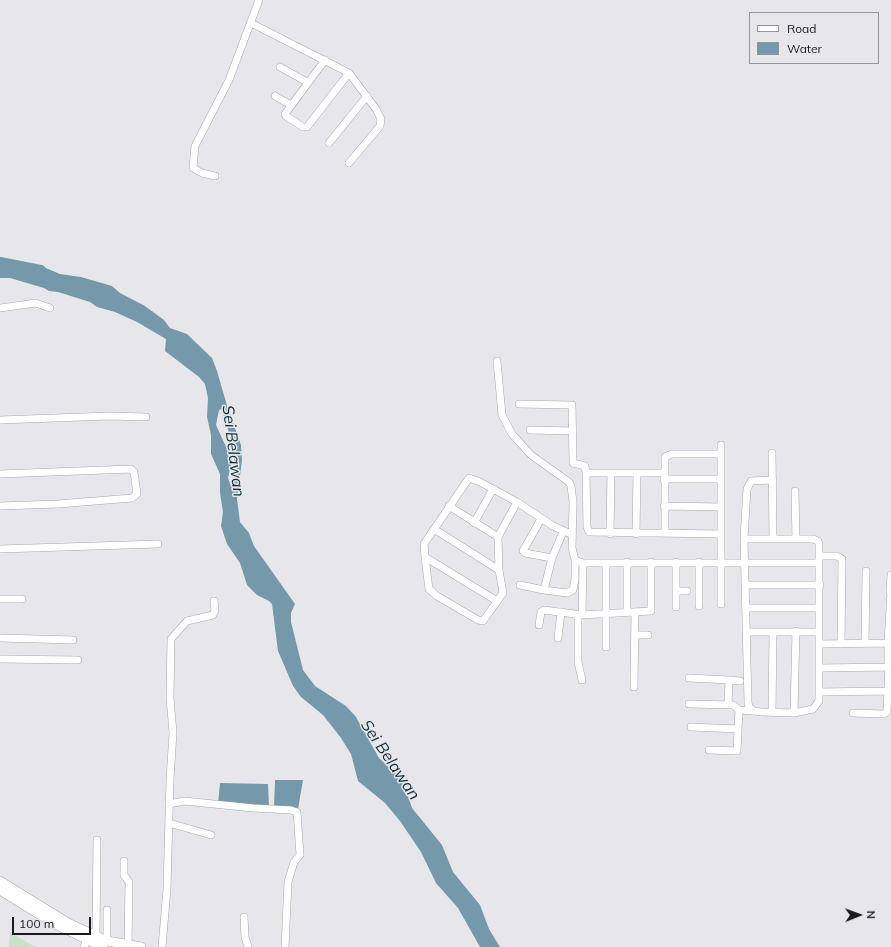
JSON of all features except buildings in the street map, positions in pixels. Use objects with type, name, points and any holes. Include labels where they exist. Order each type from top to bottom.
[{"type":"main road","points":[[0,881],[77,931],[85,944],[128,945],[141,947]]},
{"type":"main road","points":[[0,890],[77,931],[96,936],[105,944]]},
{"type":"street","points":[[215,176],[202,173],[193,168],[195,146],[228,80],[259,0]]},
{"type":"street","points":[[251,23],[349,72],[367,96],[376,109],[382,122],[349,163]]},
{"type":"street","points":[[325,60],[285,114],[303,127],[307,127],[349,72]]},
{"type":"street","points":[[280,67],[308,82]]},
{"type":"street","points":[[276,96],[291,105]]},
{"type":"street","points":[[329,143],[367,96]]},
{"type":"street","points":[[0,308],[36,302],[50,308]]},
{"type":"street","points":[[496,362],[502,415],[512,434],[531,454],[569,482],[573,502],[571,534],[572,556],[575,560],[575,579],[573,590],[567,593],[520,585]]},
{"type":"street","points":[[519,404],[569,404],[572,409],[573,464],[585,466],[588,530],[591,533],[721,534]]},
{"type":"street","points":[[0,420],[109,416],[146,417]]},
{"type":"street","points":[[530,430],[572,431]]},
{"type":"street","points":[[721,445],[721,604]]},
{"type":"street","points":[[772,453],[773,539]]},
{"type":"street","points":[[665,533],[664,459],[666,455],[721,454]]},
{"type":"street","points":[[0,474],[131,469],[134,472],[137,493],[135,496],[127,498],[58,504],[0,506]]},
{"type":"street","points":[[610,534],[611,472]]},
{"type":"street","points":[[586,473],[637,473],[720,479]]},
{"type":"street","points":[[636,534],[637,473]]},
{"type":"street","points":[[517,502],[498,537],[499,570],[504,590],[480,621],[444,600],[429,589],[424,557],[424,544],[469,478],[476,480],[517,502],[540,519],[563,532],[571,534]]},
{"type":"street","points":[[754,711],[748,702],[744,539],[748,485],[754,480],[773,480]]},
{"type":"street","points":[[474,523],[493,489]]},
{"type":"street","points":[[795,491],[796,539]]},
{"type":"street","points":[[449,506],[498,537]]},
{"type":"street","points":[[664,506],[720,508]]},
{"type":"street","points":[[540,519],[523,548],[523,552],[552,558]]},
{"type":"street","points":[[434,529],[499,570]]},
{"type":"street","points":[[544,590],[552,558],[563,532]]},
{"type":"street","points":[[689,704],[728,705],[737,707],[739,710],[794,713],[813,710],[819,701],[820,668],[818,632],[820,585],[818,541],[813,539],[744,539]]},
{"type":"street","points":[[0,549],[158,544]]},
{"type":"street","points":[[575,560],[583,563],[745,563],[819,560],[837,556],[842,558],[841,644]]},
{"type":"street","points":[[424,557],[497,601]]},
{"type":"street","points":[[627,562],[627,612]]},
{"type":"street","points":[[538,625],[542,611],[580,615],[605,615],[651,611],[650,562]]},
{"type":"street","points":[[676,562],[676,607]]},
{"type":"street","points":[[699,562],[699,606]]},
{"type":"street","points":[[582,680],[578,662],[583,563]]},
{"type":"street","points":[[606,563],[606,647]]},
{"type":"street","points":[[865,644],[866,571]]},
{"type":"street","points":[[853,713],[884,714],[887,711],[890,667],[888,643],[891,575]]},
{"type":"street","points":[[746,585],[820,585]]},
{"type":"street","points":[[676,591],[687,591]]},
{"type":"street","points":[[0,598],[22,599]]},
{"type":"street","points":[[162,947],[168,889],[169,804],[173,733],[170,698],[171,639],[187,621],[213,615],[215,610],[214,601]]},
{"type":"street","points":[[746,608],[819,608]]},
{"type":"street","points":[[558,638],[561,612]]},
{"type":"street","points":[[634,687],[636,635],[635,612]]},
{"type":"street","points":[[794,713],[796,631]]},
{"type":"street","points":[[747,632],[818,632]]},
{"type":"street","points":[[772,713],[773,632]]},
{"type":"street","points":[[636,635],[648,635]]},
{"type":"street","points":[[0,638],[73,640]]},
{"type":"street","points":[[819,644],[888,643]]},
{"type":"street","points":[[0,660],[78,660]]},
{"type":"street","points":[[820,668],[890,667]]},
{"type":"street","points":[[689,678],[740,681]]},
{"type":"street","points":[[728,705],[729,680]]},
{"type":"street","points":[[819,692],[888,696]]},
{"type":"street","points":[[709,750],[737,751],[739,710]]},
{"type":"street","points":[[691,727],[738,729]]},
{"type":"street","points":[[169,804],[184,801],[291,810],[297,812],[300,855],[294,862],[288,882],[285,947]]},
{"type":"street","points":[[169,823],[211,835]]},
{"type":"street","points":[[96,936],[97,840]]},
{"type":"street","points":[[124,861],[124,875],[129,882],[128,945]]},
{"type":"street","points":[[105,944],[107,910]]},
{"type":"street","points":[[244,917],[245,937],[248,947]]},
{"type":"green space","points":[[10,932],[35,947],[9,947]]},
{"type":"water","name":"Sei Belawan","points":[[0,258],[13,263],[22,264],[27,267],[41,266],[60,274],[81,277],[112,286],[120,293],[145,306],[164,320],[170,328],[187,334],[212,358],[241,445],[242,460],[237,499],[240,522],[249,533],[254,546],[295,604],[291,613],[291,622],[303,670],[315,686],[346,706],[356,717],[379,758],[403,781],[412,808],[442,845],[453,872],[480,905],[489,929],[500,947],[480,947],[458,908],[436,883],[421,852],[400,821],[385,803],[358,781],[351,754],[341,738],[323,715],[301,697],[293,686],[278,651],[272,604],[257,595],[247,585],[240,563],[227,544],[221,526],[223,512],[220,493],[220,474],[211,454],[211,435],[207,417],[208,398],[205,384],[199,377],[165,351],[166,339],[137,322],[115,312],[97,307],[90,302],[58,292],[49,291],[44,288],[10,278],[0,278]],"holes":[[[222,409],[234,450],[234,479],[231,486],[228,478],[231,465],[227,449],[216,425],[219,410]]]},
{"type":"water","points":[[275,780],[303,780],[298,809],[274,808]]},
{"type":"water","points":[[220,783],[268,784],[269,807],[218,804]]},
{"type":"waterway","name":"Sei Belawan","points":[[0,262],[41,270]]}]
